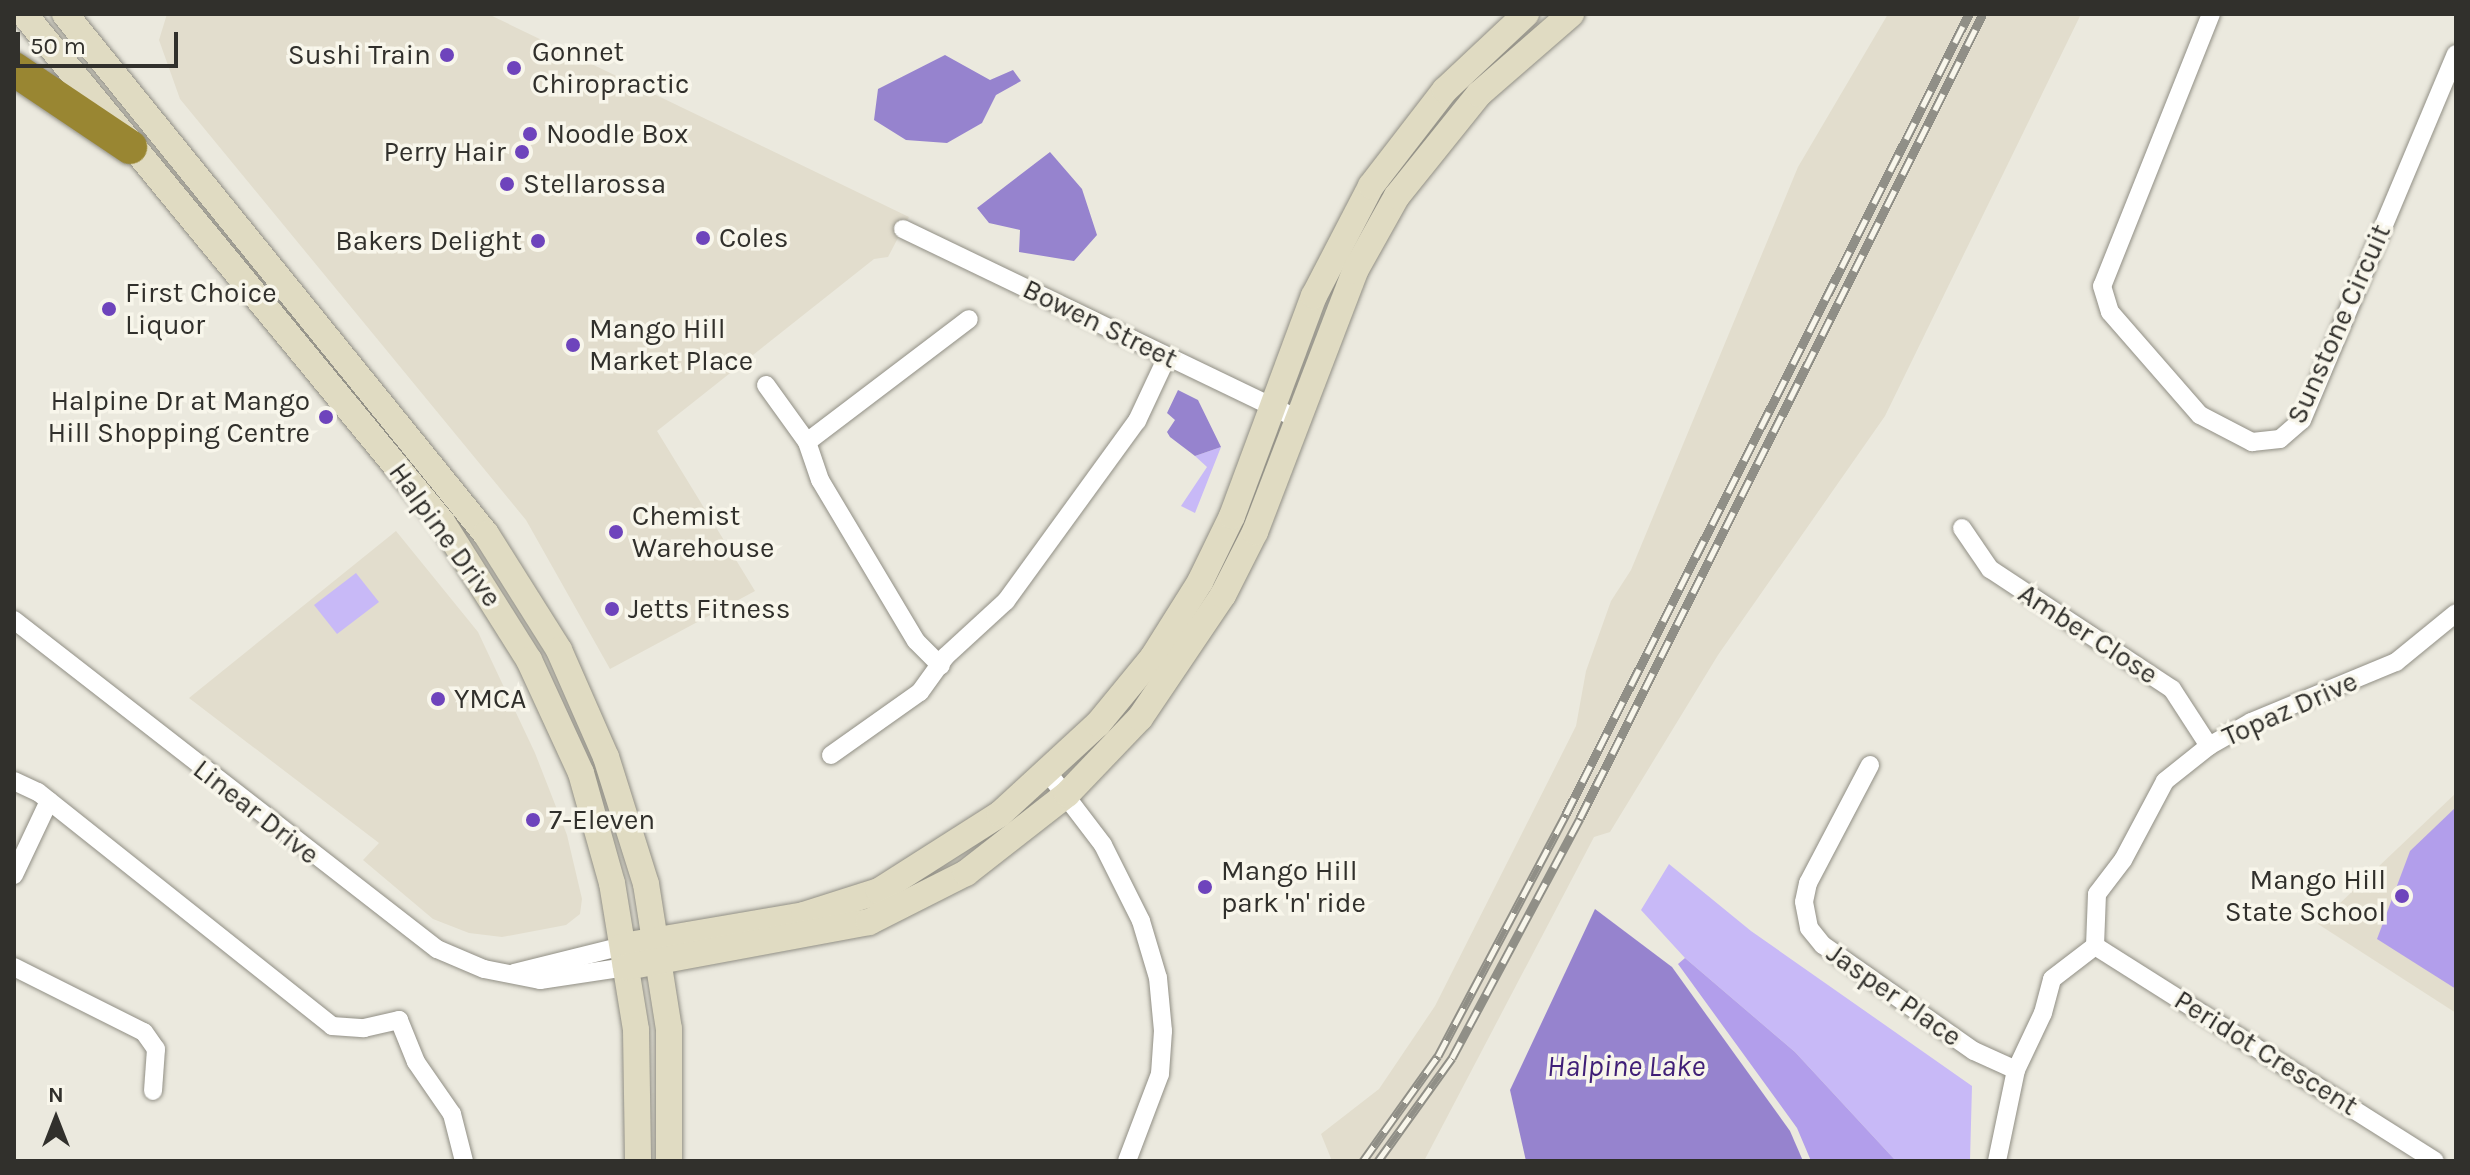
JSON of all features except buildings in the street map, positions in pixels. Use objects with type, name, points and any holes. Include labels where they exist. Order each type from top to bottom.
[{"type":"highway","points":[[14,69],[130,147]]},
{"type":"street","name":"Halpine Drive","points":[[24,14],[130,147],[442,522],[499,605],[553,707],[581,773],[601,836],[636,1030],[638,1161]]},
{"type":"street","name":"Halpine Drive","points":[[65,14],[190,174],[420,451],[514,576],[559,650],[606,757],[633,834],[659,950],[672,1069],[669,1161]]},
{"type":"street","points":[[625,956],[804,915],[879,891],[967,839],[1049,774],[1122,697],[1177,622],[1232,516],[1314,296],[1371,186],[1445,90],[1526,14]]},
{"type":"street","points":[[659,950],[829,934],[889,914],[966,873],[1067,794],[1140,718],[1204,628],[1255,532],[1355,271],[1405,185],[1479,94],[1571,14]]},
{"type":"street","name":"Sunstone Circuit","points":[[2211,14],[2102,286],[2110,312],[2200,415],[2252,442],[2280,439],[2302,420],[2456,54]]},
{"type":"street","name":"Bowen Street","points":[[903,229],[1297,419]]},
{"type":"street","points":[[807,442],[969,319]]},
{"type":"street","points":[[831,755],[920,692],[1025,575],[1137,421],[1167,357]]},
{"type":"street","points":[[766,385],[807,442],[820,480],[916,641],[941,666]]},
{"type":"street","name":"Amber Close","points":[[1962,528],[1980,557],[2004,580],[2172,689],[2209,746]]},
{"type":"street","name":"Topaz Drive","points":[[2095,946],[2101,887],[2123,860],[2165,781],[2209,746],[2251,722],[2396,662],[2456,613]]},
{"type":"street","name":"Linear Drive","points":[[14,620],[423,940],[469,964],[514,973],[625,956]]},
{"type":"street","name":"Jasper Place","points":[[1870,765],[1808,883],[1804,902],[1809,928],[1823,945],[1974,1051],[2016,1070]]},
{"type":"street","points":[[1049,774],[1103,845],[1129,895],[1158,978],[1163,1031],[1160,1074],[1127,1161]]},
{"type":"street","points":[[14,781],[49,801],[332,1026],[364,1028],[399,1020],[416,1062],[452,1114],[464,1161]]},
{"type":"street","points":[[14,875],[49,801]]},
{"type":"street","points":[[1997,1161],[2016,1070],[2043,1013],[2052,979],[2095,946]]},
{"type":"street","name":"Peridot Crescent","points":[[2095,946],[2435,1161]]},
{"type":"street","points":[[14,967],[144,1032],[156,1049],[153,1091]]},
{"type":"shaded area","name":"Mango Hill Market Place","points":[[167,14],[488,14],[909,217],[888,257],[874,259],[657,431],[755,591],[610,669],[526,520],[180,99],[159,40]]},
{"type":"shaded area","points":[[1888,14],[2081,14],[1885,416],[1718,655],[1610,832],[1594,837],[1424,1161],[1332,1161],[1321,1134],[1379,1089],[1435,1006],[1576,726],[1586,671],[1611,601],[1631,570],[1798,167]]},
{"type":"shaded area","points":[[1221,447],[1195,513],[1181,506],[1207,467],[1195,456]]},
{"type":"shaded area","points":[[396,531],[478,632],[535,753],[567,835],[582,899],[580,914],[566,925],[502,937],[469,933],[433,919],[363,860],[379,843],[189,698]]},
{"type":"shaded area","points":[[356,573],[379,602],[337,634],[314,605]]},
{"type":"shaded area","name":"Mango Hill State School","points":[[2456,793],[2456,1013],[2318,924]]},
{"type":"shaded area","points":[[2456,807],[2456,989],[2377,939],[2410,851]]},
{"type":"shaded area","points":[[1669,864],[1751,931],[1972,1086],[1970,1161],[1896,1161],[1795,1052],[1685,958],[1641,910]]},
{"type":"shaded area","points":[[1685,958],[1795,1052],[1896,1161],[1811,1161],[1797,1128],[1678,964]]},
{"type":"water","points":[[945,55],[990,80],[1013,70],[1021,81],[996,95],[982,123],[947,143],[906,140],[874,120],[878,89]]},
{"type":"water","points":[[1050,152],[1082,189],[1097,235],[1074,261],[1019,252],[1020,230],[989,223],[977,208]]},
{"type":"water","points":[[1178,390],[1198,400],[1221,447],[1195,456],[1170,437],[1167,432],[1175,420],[1167,413]]},
{"type":"water","name":"Halpine Lake","points":[[1595,909],[1672,967],[1790,1131],[1803,1161],[1526,1161],[1510,1090]]},
{"type":"railway","points":[[1363,1161],[1438,1056],[1566,814],[1969,14]]},
{"type":"railway","points":[[1378,1161],[1452,1058],[1580,818],[1983,14]]},
{"type":"place","name":"Sushi Train","points":[[447,55]]},
{"type":"place","name":"Gonnet Chiropractic","points":[[514,68]]},
{"type":"place","name":"Noodle Box","points":[[530,134]]},
{"type":"place","name":"Perry Hair","points":[[522,152]]},
{"type":"place","name":"Stellarossa","points":[[507,184]]},
{"type":"place","name":"Coles","points":[[703,238]]},
{"type":"place","name":"Bakers Delight","points":[[538,241]]},
{"type":"place","name":"First Choice Liquor","points":[[109,309]]},
{"type":"place","name":"Mango Hill Market Place","points":[[573,345]]},
{"type":"place","name":"Halpine Dr at Mango Hill Shopping Centre","points":[[326,417]]},
{"type":"place","name":"Chemist Warehouse","points":[[616,532]]},
{"type":"place","name":"Jetts Fitness","points":[[612,609]]},
{"type":"place","name":"YMCA","points":[[438,699]]},
{"type":"place","name":"7-Eleven","points":[[533,820]]},
{"type":"place","name":"Mango Hill park 'n' ride","points":[[1205,887]]},
{"type":"place","name":"Mango Hill State School","points":[[2402,896]]}]
